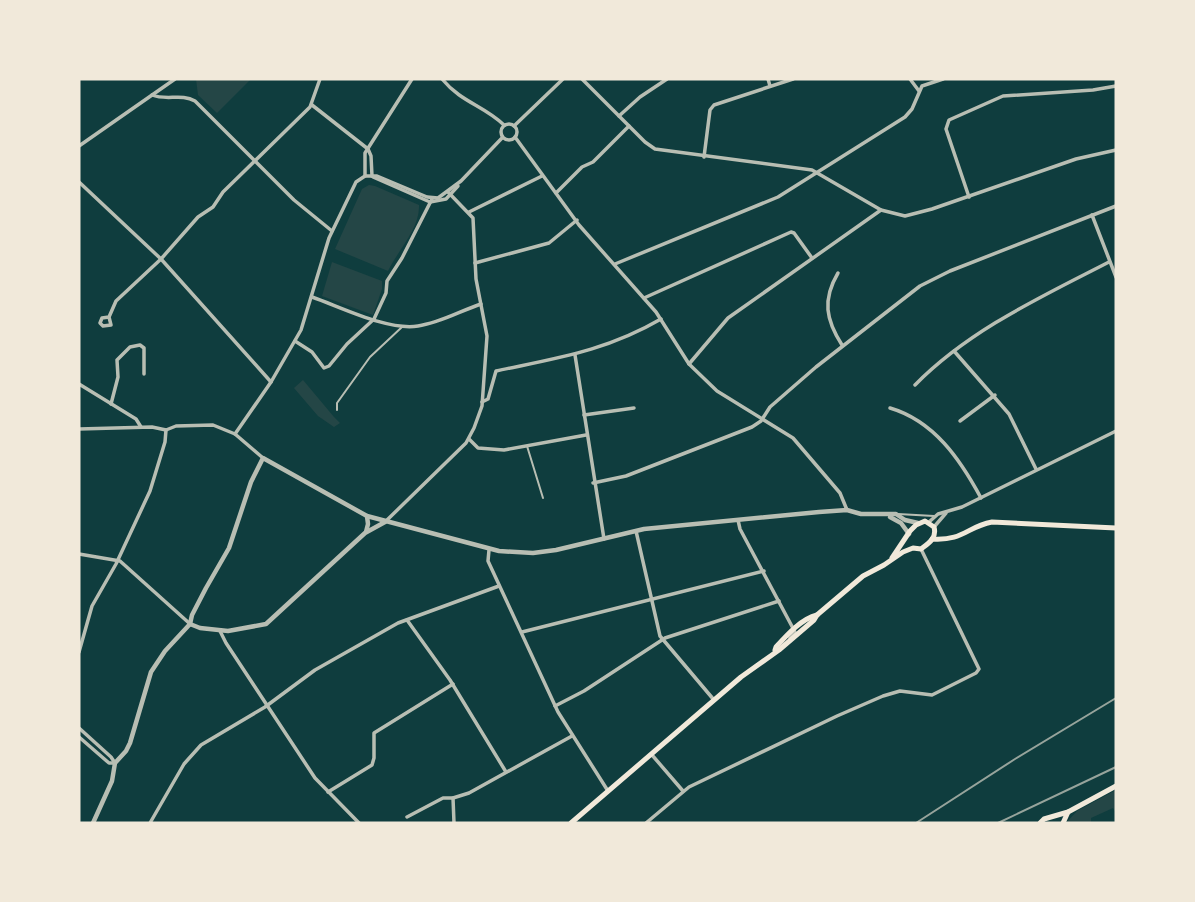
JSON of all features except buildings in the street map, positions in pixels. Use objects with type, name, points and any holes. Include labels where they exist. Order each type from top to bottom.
[{"type":"main road","points":[[892,558],[918,523],[929,522],[951,539]]},
{"type":"main road","points":[[932,539],[951,539],[992,522],[1116,528]]},
{"type":"main road","points":[[571,823],[714,700],[814,620],[856,581],[892,558],[913,548],[921,549],[932,539],[935,529]]},
{"type":"main road","points":[[908,536],[913,548]]},
{"type":"main road","points":[[775,650],[794,630],[811,616],[817,615]]},
{"type":"main road","points":[[1054,818],[1116,786]]},
{"type":"main road","points":[[1040,823],[1047,817],[1062,823],[1068,812]]},
{"type":"street","points":[[79,146],[175,79]]},
{"type":"street","points":[[109,317],[116,301],[161,259],[198,218],[213,207],[223,192],[257,162],[312,105],[320,79]]},
{"type":"street","points":[[365,176],[363,157],[412,79]]},
{"type":"street","points":[[442,79],[457,95],[488,112],[504,125],[514,126],[563,79]]},
{"type":"street","points":[[582,79],[655,149],[816,172],[881,210],[905,216],[969,197],[1076,159],[1116,150]]},
{"type":"street","points":[[619,116],[640,97],[667,79]]},
{"type":"street","points":[[768,79],[770,86]]},
{"type":"street","points":[[704,157],[710,110],[714,105],[793,79]]},
{"type":"street","points":[[910,79],[919,91]]},
{"type":"street","points":[[615,264],[778,197],[905,117],[922,86],[943,79]]},
{"type":"street","points":[[969,197],[946,129],[949,120],[1003,96],[1116,86]]},
{"type":"street","points":[[152,94],[157,97],[187,96],[195,101],[294,200],[332,231]]},
{"type":"street","points":[[312,105],[368,149],[372,156],[372,176]]},
{"type":"street","points":[[504,125],[500,130],[502,138],[508,141],[517,133],[514,126]]},
{"type":"street","points":[[556,194],[629,126]]},
{"type":"street","points":[[515,137],[556,194],[661,319],[689,365],[718,391],[787,433],[806,451],[840,493],[847,510]]},
{"type":"street","points":[[235,434],[271,382],[304,324],[332,231],[352,187],[365,176],[372,176],[376,180],[431,200],[443,200],[502,138]]},
{"type":"street","points":[[469,212],[542,176]]},
{"type":"street","points":[[79,182],[161,259],[271,382]]},
{"type":"street","points":[[79,554],[118,561],[190,624],[220,631],[250,629],[271,620],[366,533],[385,522],[469,439],[482,401],[487,336],[475,263],[474,226],[469,212],[450,193]]},
{"type":"street","points":[[295,341],[312,352],[321,365],[327,368],[365,325],[374,319],[386,293],[386,283],[402,258],[431,200]]},
{"type":"street","points":[[593,483],[626,476],[752,427],[778,400],[842,345],[931,281],[950,271],[1116,206]]},
{"type":"street","points":[[689,365],[728,318],[881,210]]},
{"type":"street","points":[[1092,215],[1116,278]]},
{"type":"street","points":[[475,263],[549,243],[577,220]]},
{"type":"street","points":[[644,298],[790,232],[794,233],[812,258]]},
{"type":"street","points":[[915,385],[936,363],[972,336],[1109,261]]},
{"type":"street","points":[[838,273],[829,299],[829,321],[842,345]]},
{"type":"street","points":[[312,297],[402,327],[422,326],[481,304]]},
{"type":"street","points":[[364,315],[365,325]]},
{"type":"street","points":[[482,401],[488,399],[496,371],[575,355],[633,335],[661,319]]},
{"type":"street","points":[[111,404],[118,377],[117,360],[130,347],[140,345],[144,348],[144,374]]},
{"type":"street","points":[[954,351],[1009,414],[1036,469]]},
{"type":"street","points":[[575,355],[593,483],[604,539]]},
{"type":"street","points":[[79,384],[136,419],[141,428]]},
{"type":"street","points":[[960,421],[995,395]]},
{"type":"street","points":[[584,416],[634,408]]},
{"type":"street","points":[[890,408],[919,421],[955,454],[981,498]]},
{"type":"street","points":[[79,429],[166,430],[176,426],[204,423],[235,434],[263,458],[367,516],[489,550],[545,552],[636,531],[847,510],[885,516],[901,523],[908,536]]},
{"type":"street","points":[[79,652],[92,606],[118,561],[156,476],[166,430]]},
{"type":"street","points":[[929,522],[936,516],[981,498],[1116,431]]},
{"type":"street","points":[[469,439],[478,447],[504,450],[586,435]]},
{"type":"street","points":[[93,823],[111,781],[115,763],[130,743],[151,672],[165,651],[190,624],[206,587],[229,548],[251,482],[263,458]]},
{"type":"street","points":[[935,529],[946,513]]},
{"type":"street","points":[[885,516],[896,514],[905,520],[918,523]]},
{"type":"street","points":[[366,533],[367,516]]},
{"type":"street","points":[[738,520],[794,630],[790,640]]},
{"type":"street","points":[[636,531],[650,599],[663,639],[714,700]]},
{"type":"street","points":[[646,823],[683,791],[883,696],[900,691],[932,695],[976,673],[979,669],[921,549]]},
{"type":"street","points":[[489,550],[488,561],[555,706],[608,791]]},
{"type":"street","points":[[521,632],[764,571]]},
{"type":"street","points":[[150,823],[192,753],[315,670],[407,620],[499,586]]},
{"type":"street","points":[[555,706],[584,691],[663,639],[779,601]]},
{"type":"street","points":[[407,620],[453,684],[506,772]]},
{"type":"street","points":[[220,631],[315,778],[359,823]]},
{"type":"street","points":[[328,792],[372,765],[374,733],[453,684]]},
{"type":"street","points":[[79,728],[115,763]]},
{"type":"street","points":[[407,817],[443,798],[469,793],[572,736]]},
{"type":"street","points":[[79,737],[109,763],[115,763]]},
{"type":"street","points":[[652,755],[683,791]]},
{"type":"street","points":[[453,798],[454,823]]},
{"type":"lane","points":[[337,410],[338,402],[365,363],[402,327]]},
{"type":"lane","points":[[527,445],[543,498]]},
{"type":"lane","points":[[896,514],[936,516]]},
{"type":"shaded area","points":[[196,79],[251,79],[217,113],[198,95]]},
{"type":"shaded area","points":[[369,185],[419,205],[412,231],[388,271],[335,249],[362,189]]},
{"type":"shaded area","points":[[332,262],[382,281],[373,315],[322,296]]},
{"type":"shaded area","points":[[303,380],[340,423],[334,427],[318,416],[294,388]]},
{"type":"shaded area","points":[[1116,790],[1116,813],[1113,808],[1091,818],[1091,823],[1066,823],[1077,811]]},
{"type":"railway","points":[[916,823],[1116,698]]},
{"type":"railway","points":[[998,823],[1116,767]]}]
